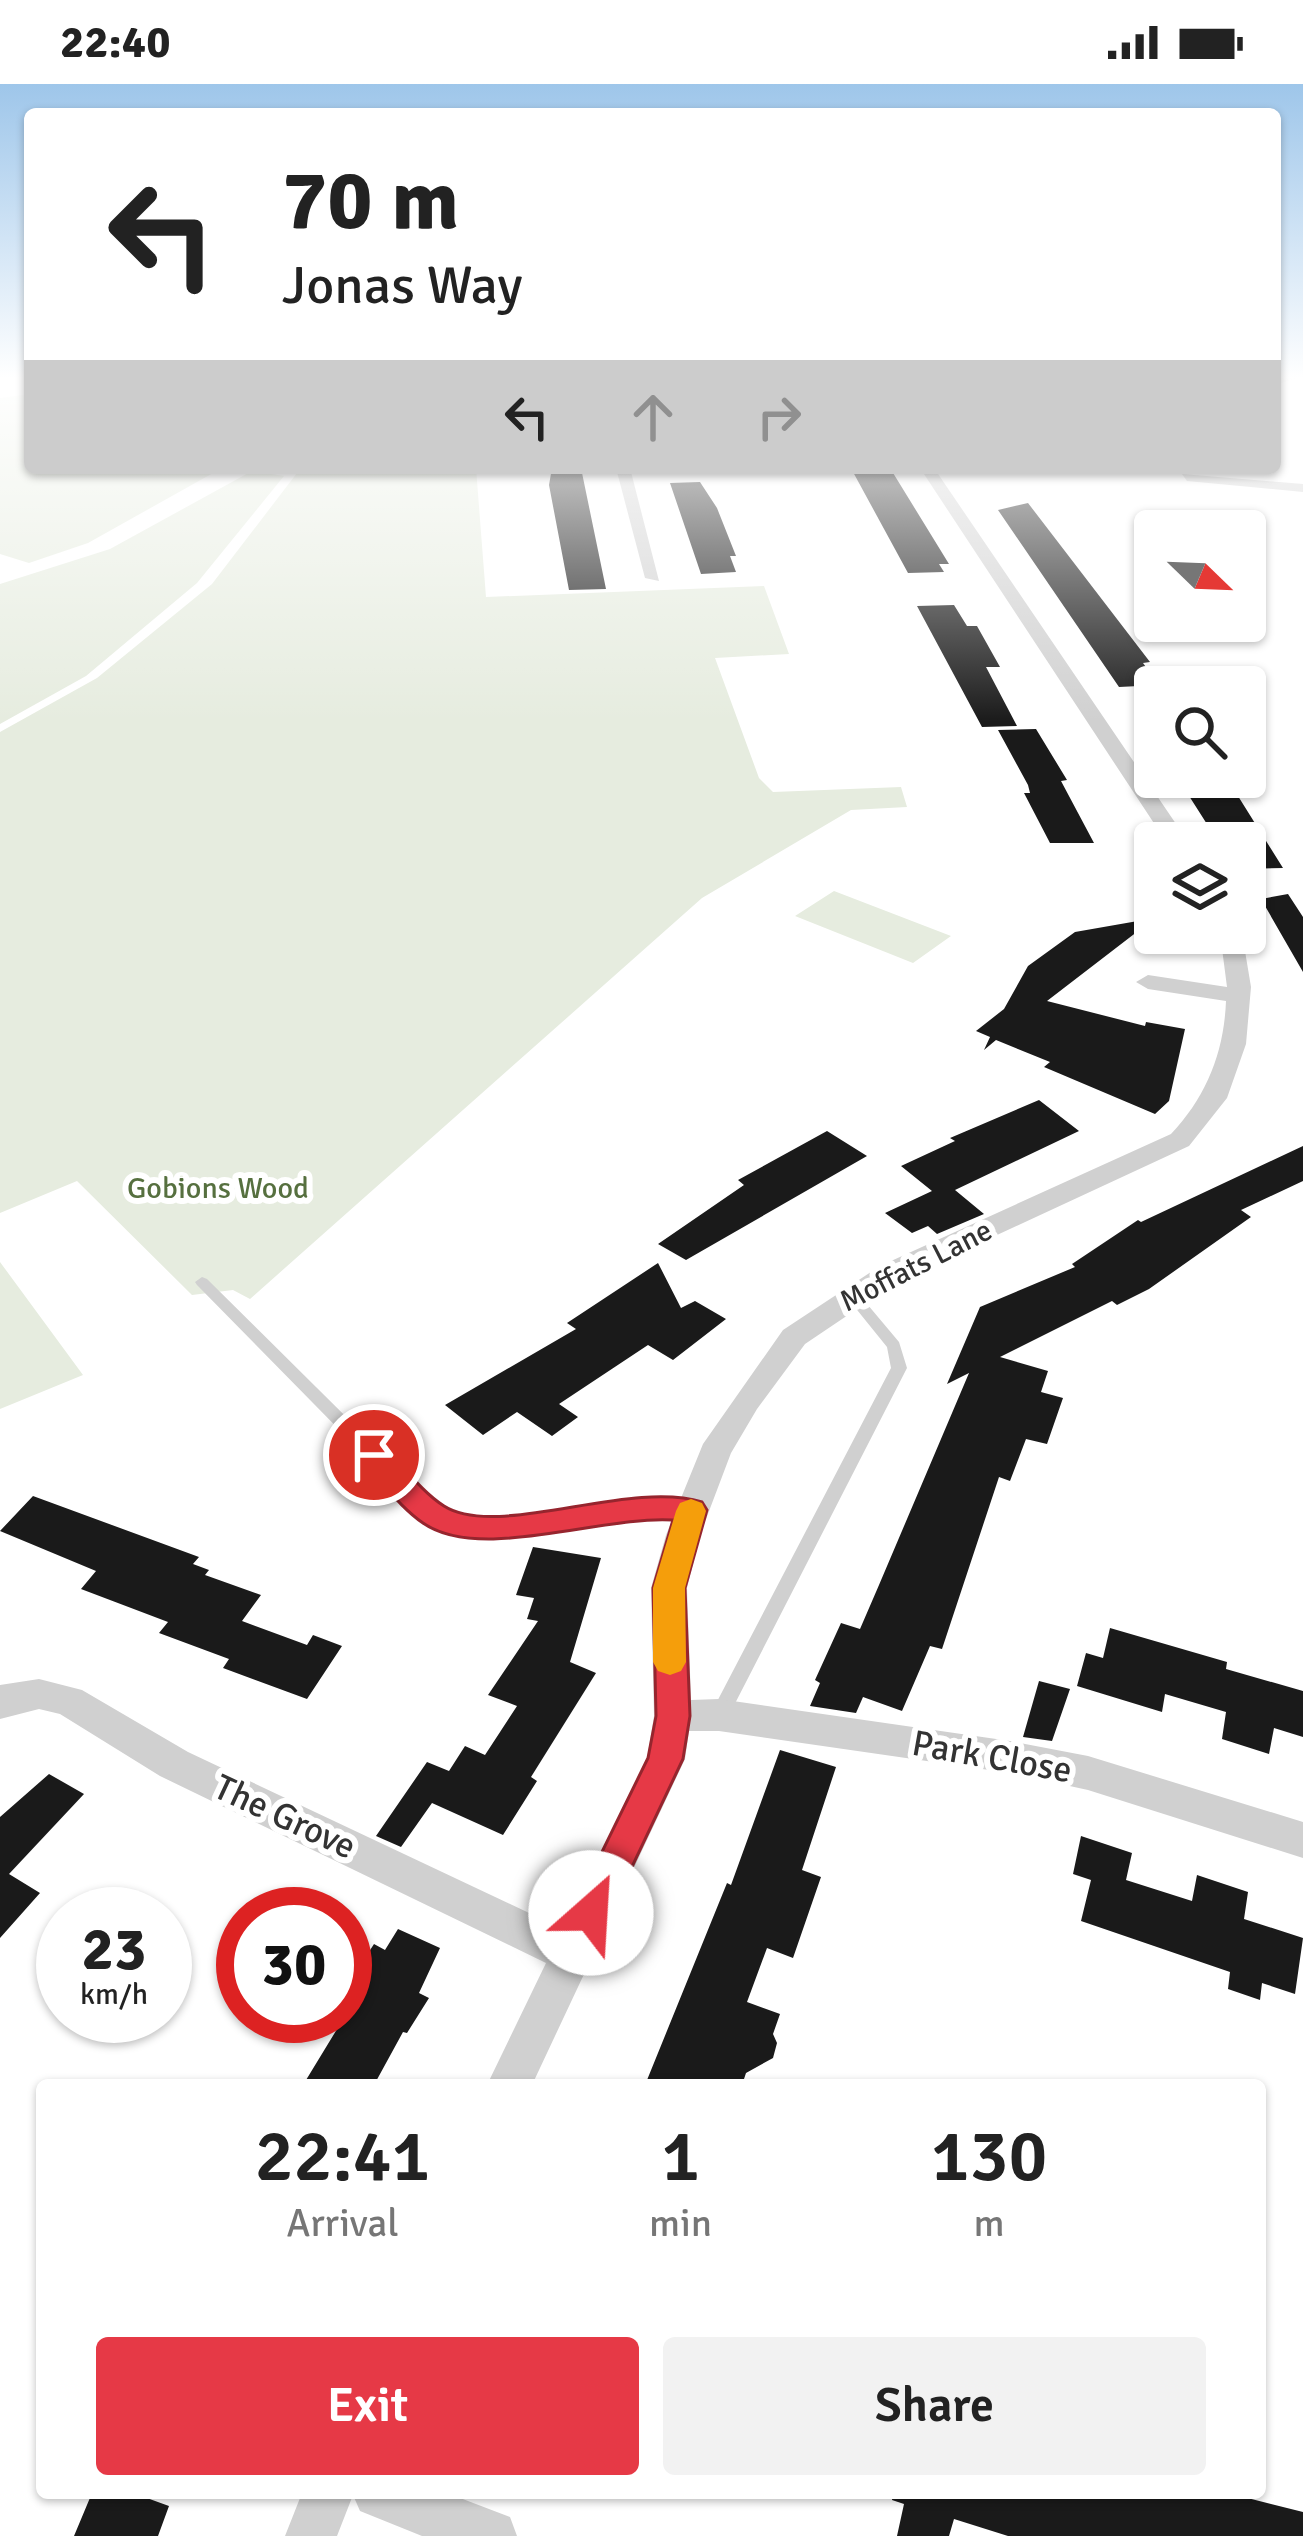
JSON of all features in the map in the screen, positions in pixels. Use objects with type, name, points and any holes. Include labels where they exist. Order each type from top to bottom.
[{"type":"street","points":[[629,492],[652,578]]},
{"type":"street","points":[[943,492],[1164,822]]},
{"type":"street","name":"Moffats Lane","points":[[512,2079],[665,1759],[673,1716],[669,1588],[691,1510],[716,1452],[746,1401],[794,1337],[852,1294],[1180,1139],[1202,1121],[1221,1089],[1238,996],[1233,954]]},
{"type":"street","points":[[1148,982],[1238,996]]},
{"type":"street","name":"The Grove","points":[[0,1703],[39,1694],[69,1701],[174,1764],[571,1954]]},
{"type":"street","name":"Park Close","points":[[673,1716],[719,1715],[1068,1768],[1303,1840]]},
{"type":"street","points":[[311,2536],[326,2499]]},
{"type":"street","points":[[394,2499],[490,2536]]},
{"type":"lane","points":[[202,1282],[435,1516],[483,1529],[644,1506],[691,1510]]},
{"type":"lane","points":[[719,1715],[899,1368],[894,1346],[852,1294]]},
{"type":"green space","points":[[0,492],[178,492],[88,543],[29,563],[0,554]]},
{"type":"green space","points":[[213,492],[271,492],[197,583],[86,676],[0,724],[0,584],[110,549]]},
{"type":"green space","name":"Gobions Wood","points":[[282,492],[478,492],[486,597],[764,586],[789,654],[715,658],[759,778],[773,792],[901,787],[907,807],[851,810],[702,898],[250,1299],[233,1290],[192,1295],[77,1181],[0,1213],[0,732],[97,678],[212,584]]},
{"type":"green space","points":[[834,891],[951,936],[913,963],[795,916]]},
{"type":"green space","points":[[0,1262],[83,1375],[0,1409]]},
{"type":"building","points":[[550,492],[586,492],[606,589],[569,590]]},
{"type":"building","points":[[673,492],[707,492],[736,556],[730,556],[736,572],[701,574]]},
{"type":"building","points":[[864,492],[905,492],[949,564],[939,564],[944,572],[908,573]]},
{"type":"building","points":[[1028,503],[1150,662],[1134,666],[1134,686],[1119,687],[998,510]]},
{"type":"building","points":[[954,605],[967,626],[977,626],[1000,667],[986,667],[1017,726],[982,727],[917,606]]},
{"type":"building","points":[[1036,729],[1067,780],[1061,781],[1094,843],[1050,843],[1024,793],[1030,793],[1028,785],[998,730]]},
{"type":"building","points":[[1190,798],[1239,798],[1254,822],[1206,822]]},
{"type":"building","points":[[1266,841],[1283,868],[1266,868]]},
{"type":"building","points":[[1288,894],[1303,917],[1303,972],[1266,908],[1266,898]]},
{"type":"building","points":[[1134,922],[1134,934],[1047,1001],[1145,1026],[1146,1022],[1185,1029],[1169,1101],[1155,1114],[1044,1067],[1050,1062],[996,1040],[984,1050],[990,1037],[976,1031],[1004,1009],[1028,966],[1075,932]]},
{"type":"building","points":[[1039,1100],[1079,1131],[955,1190],[984,1214],[937,1234],[928,1226],[912,1233],[885,1213],[932,1191],[901,1166],[955,1141],[950,1138]]},
{"type":"building","points":[[827,1131],[867,1156],[686,1260],[658,1244],[744,1185],[738,1180]]},
{"type":"building","points":[[1303,1146],[1303,1181],[1241,1210],[1251,1217],[1149,1289],[1117,1305],[1112,1301],[1000,1357],[1048,1371],[1041,1392],[1063,1398],[1047,1444],[1026,1439],[1010,1481],[999,1477],[942,1649],[930,1646],[902,1711],[863,1697],[856,1713],[810,1706],[820,1683],[815,1680],[841,1623],[860,1629],[879,1585],[969,1373],[947,1384],[980,1307],[1075,1267],[1072,1264],[1138,1220]]},
{"type":"building","points":[[658,1263],[681,1308],[695,1301],[726,1319],[673,1360],[648,1345],[559,1404],[578,1417],[552,1436],[517,1412],[483,1435],[445,1405],[576,1329],[567,1323]]},
{"type":"building","points":[[33,1496],[199,1557],[193,1564],[209,1570],[205,1575],[261,1595],[242,1621],[307,1645],[313,1635],[342,1646],[307,1699],[223,1668],[229,1659],[159,1633],[168,1622],[81,1589],[96,1571],[0,1531]]},
{"type":"building","points":[[533,1547],[601,1558],[570,1662],[596,1673],[531,1777],[537,1781],[503,1835],[432,1803],[401,1847],[376,1836],[427,1762],[449,1771],[465,1746],[485,1755],[517,1706],[488,1695],[538,1621],[527,1619],[534,1598],[516,1595]]},
{"type":"building","points":[[1110,1628],[1227,1662],[1226,1669],[1303,1691],[1303,1737],[1274,1728],[1269,1754],[1222,1739],[1226,1712],[1165,1694],[1162,1712],[1077,1686],[1086,1653],[1103,1658]]},
{"type":"building","points":[[1039,1681],[1070,1689],[1052,1741],[1023,1737]]},
{"type":"building","points":[[780,1750],[836,1767],[802,1870],[821,1877],[793,1958],[767,1948],[747,2002],[780,2014],[773,2034],[777,2043],[773,2058],[746,2073],[744,2079],[647,2079],[727,1883],[731,1885]]},
{"type":"building","points":[[49,1774],[84,1794],[9,1874],[36,1891],[36,1898],[0,1938],[0,1817]]},
{"type":"building","points":[[1081,1836],[1132,1853],[1126,1880],[1192,1901],[1197,1875],[1248,1892],[1244,1919],[1303,1938],[1295,1994],[1262,1983],[1260,2000],[1228,1989],[1230,1972],[1081,1921],[1091,1880],[1073,1874]]},
{"type":"building","points":[[398,1929],[440,1948],[419,1993],[429,1998],[407,2033],[403,2032],[377,2079],[307,2079],[329,2043],[372,2043],[374,1944],[385,1950]]},
{"type":"building","points":[[89,2499],[150,2499],[169,2506],[158,2536],[74,2536]]},
{"type":"building","points":[[1252,2499],[1303,2512],[1303,2536],[1008,2536],[954,2519],[949,2536],[897,2536],[904,2504],[892,2500]]},
{"type":"slow traffic","points":[[670,1662],[669,1588],[691,1511]]},
{"type":"route","points":[[374,1455],[435,1516],[483,1529],[644,1506],[691,1510],[669,1588],[673,1716],[665,1759],[591,1913]]}]
